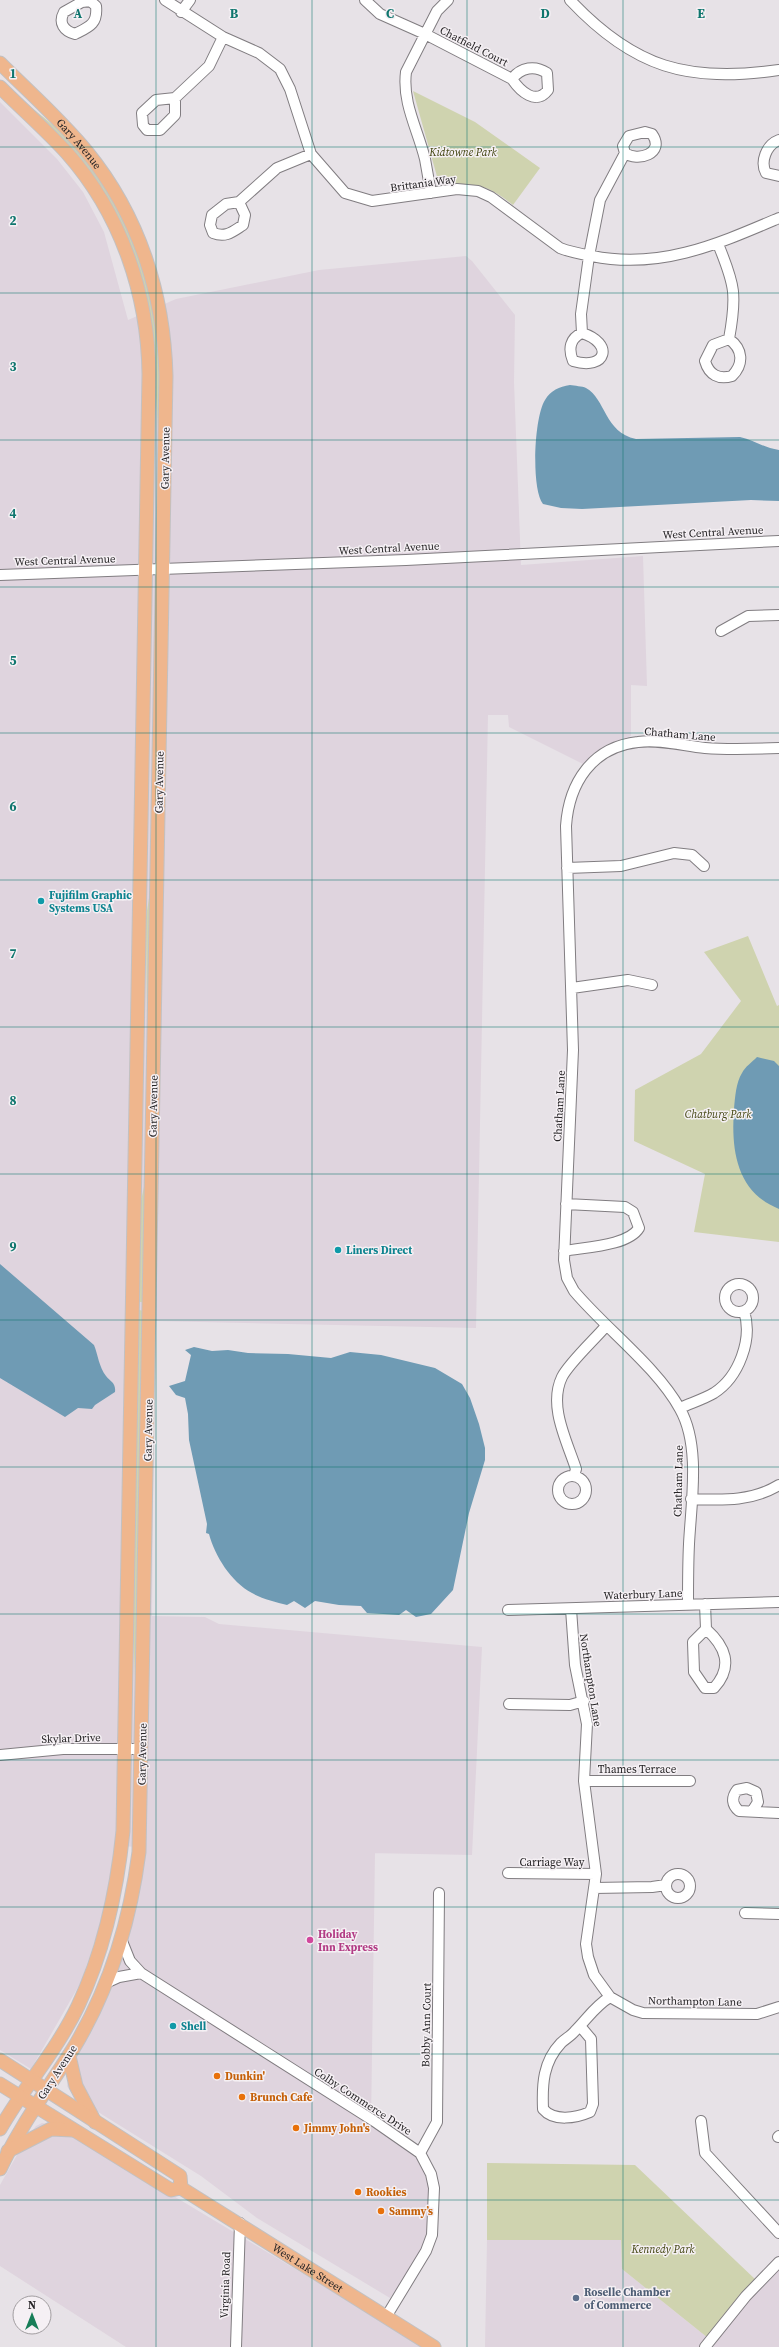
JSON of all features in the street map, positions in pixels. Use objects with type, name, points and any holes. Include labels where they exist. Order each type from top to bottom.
[{"type":"main road","name":"Gary Avenue","points":[[0,63],[64,126],[97,165],[130,218],[150,270],[160,308],[166,360],[139,1852],[132,1901],[122,1941],[108,1982],[69,2056],[35,2106],[8,2151],[0,2169]]},
{"type":"main road","name":"Gary Avenue","points":[[0,87],[67,154],[92,186],[113,220],[135,276],[143,308],[149,352],[123,1831],[119,1869],[110,1915],[94,1967],[77,2007],[1,2128]]},
{"type":"main road","points":[[69,2056],[76,2086],[95,2122]]},
{"type":"main road","points":[[0,2060],[180,2176],[181,2188]]},
{"type":"main road","name":"West Lake Street","points":[[0,2084],[171,2190],[181,2188],[240,2223],[434,2347]]},
{"type":"main road","points":[[0,2111],[1,2128]]},
{"type":"main road","points":[[8,2151],[51,2129],[74,2130]]},
{"type":"street","name":"Brittania Way","points":[[165,0],[181,12],[223,37],[259,53],[280,69],[290,89],[311,154],[340,190],[358,199],[386,200],[457,189],[478,191],[492,197],[560,248],[588,256],[610,260],[651,260],[674,256],[718,244],[779,218]]},
{"type":"street","points":[[181,12],[190,0]]},
{"type":"street","name":"Chatfield Court","points":[[365,0],[380,14],[425,34],[512,79]]},
{"type":"street","points":[[431,193],[425,159],[405,91],[406,72],[437,12],[448,0]]},
{"type":"street","points":[[570,0],[588,19],[614,40],[643,57],[667,67],[689,73],[725,76],[779,70]]},
{"type":"street","points":[[175,98],[209,66],[223,37]]},
{"type":"street","points":[[779,140],[772,144],[763,160],[763,167],[766,173],[779,176]]},
{"type":"street","points":[[582,333],[581,314],[588,256],[600,200],[625,153]]},
{"type":"street","points":[[239,202],[277,168],[311,154]]},
{"type":"street","points":[[718,244],[734,286],[735,305],[729,339]]},
{"type":"street","name":"West Central Avenue","points":[[0,575],[416,559],[779,541]]},
{"type":"street","points":[[720,631],[748,616],[779,615]]},
{"type":"street","name":"Chatham Lane","points":[[688,1605],[692,1448],[690,1433],[680,1408],[656,1376],[606,1326],[574,1291],[565,1270],[564,1251],[573,1073],[572,988],[566,826],[567,807],[577,781],[595,759],[620,746],[638,742],[724,750],[779,748]]},
{"type":"street","points":[[568,868],[621,866],[674,853],[692,855],[704,866]]},
{"type":"street","points":[[572,988],[628,980],[652,985]]},
{"type":"street","points":[[564,1251],[624,1240],[635,1234],[639,1228],[633,1212],[624,1207],[566,1204]]},
{"type":"street","points":[[680,1408],[715,1392],[734,1372],[743,1354],[748,1322],[744,1311]]},
{"type":"street","points":[[574,1476],[576,1469],[558,1415],[557,1391],[562,1375],[606,1326]]},
{"type":"street","points":[[691,1500],[733,1500],[756,1496],[779,1485]]},
{"type":"street","name":"Waterbury Lane","points":[[508,1610],[779,1602]]},
{"type":"street","points":[[705,1604],[706,1629],[718,1640],[722,1647],[726,1666],[720,1681],[714,1688],[705,1688],[694,1672],[693,1642],[706,1629]]},
{"type":"street","name":"Northampton Lane","points":[[571,1609],[575,1665],[584,1701],[588,1741],[584,1781],[596,1874],[586,1944],[591,1970],[610,1997],[633,2010],[656,2014],[756,2014],[779,2007]]},
{"type":"street","points":[[509,1704],[570,1705],[584,1701]]},
{"type":"street","name":"Skylar Drive","points":[[0,1755],[63,1749],[142,1749]]},
{"type":"street","name":"Thames Terrace","points":[[584,1781],[690,1782]]},
{"type":"street","points":[[753,1810],[779,1812]]},
{"type":"street","name":"Carriage Way","points":[[508,1873],[596,1874]]},
{"type":"street","points":[[594,1888],[652,1887],[666,1885]]},
{"type":"street","name":"Bobby Ann Court","points":[[420,2153],[437,2122],[439,1893]]},
{"type":"street","points":[[744,1913],[779,1914]]},
{"type":"street","name":"Colby Commerce Drive","points":[[122,1941],[130,1961],[141,1973],[367,2117],[420,2153],[431,2174],[434,2188],[432,2235],[426,2251],[386,2317]]},
{"type":"street","points":[[108,1982],[119,1977],[141,1973]]},
{"type":"street","points":[[580,2026],[591,2039],[593,2104],[590,2112],[580,2117],[556,2117],[547,2114],[543,2109],[544,2071],[548,2060],[601,2002],[610,1997]]},
{"type":"street","points":[[702,2121],[705,2153],[779,2233]]},
{"type":"street","name":"Virginia Road","points":[[236,2347],[240,2223]]},
{"type":"street","points":[[705,2347],[746,2296],[779,2262]]},
{"type":"shaded area","points":[[0,102],[57,159],[83,192],[104,232],[128,320],[176,299],[319,270],[466,256],[472,261],[515,315],[514,382],[521,565],[643,556],[647,686],[631,685],[631,736],[608,744],[594,753],[583,764],[509,727],[508,715],[488,715],[476,1328],[155,1321],[152,1616],[205,1617],[219,1624],[482,1647],[472,1855],[375,1853],[371,2121],[418,2155],[429,2175],[430,2233],[424,2250],[390,2298],[257,2218],[201,2176],[74,2097],[67,2086],[69,2075],[78,2054],[110,1993],[129,1936],[143,1869],[144,1847],[115,1846],[104,1913],[81,1982],[31,2069],[0,2050]]},
{"type":"shaded area","points":[[42,2123],[57,2126],[425,2347],[126,2347],[52,2299],[52,2295],[45,2295],[0,2266],[0,2185],[26,2139],[36,2126]]},
{"type":"shaded area","points":[[487,2240],[621,2240],[622,2269],[708,2338],[701,2347],[485,2347]]},
{"type":"shaded area","points":[[779,2265],[779,2347],[709,2347],[746,2299]]},
{"type":"green space","name":"Kidtowne Park","points":[[413,91],[475,122],[540,168],[513,205],[496,193],[481,186],[465,184],[444,186],[438,180]]},
{"type":"green space","points":[[25,102],[64,134],[90,165],[117,207],[137,252],[151,299],[160,353],[159,447],[152,327],[143,284],[132,251]]},
{"type":"green space","points":[[151,892],[147,1029],[146,917]]},
{"type":"green space","name":"Chatburg Park","points":[[748,936],[777,1006],[779,1005],[779,1242],[694,1232],[705,1174],[634,1141],[635,1090],[701,1054],[741,1001],[704,952]]},
{"type":"green space","points":[[145,1182],[144,1302],[139,1302],[141,1201]]},
{"type":"green space","points":[[139,1310],[144,1311],[136,1701],[133,1631]]},
{"type":"green space","name":"Kennedy Park","points":[[487,2163],[635,2165],[757,2281],[708,2338],[622,2269],[621,2240],[487,2240]]},
{"type":"water","points":[[570,385],[584,387],[593,393],[611,423],[625,435],[636,439],[740,437],[769,448],[779,450],[779,501],[751,500],[582,509],[561,508],[543,504],[539,496],[535,469],[538,421],[541,409],[547,397],[556,390]]},
{"type":"water","points":[[757,1057],[774,1061],[779,1066],[779,1209],[753,1192],[739,1168],[736,1154],[733,1124],[737,1085],[743,1071]]},
{"type":"water","points":[[0,1264],[94,1345],[102,1369],[114,1385],[115,1392],[95,1405],[92,1409],[78,1408],[65,1417],[0,1378]]},
{"type":"water","points":[[194,1347],[212,1351],[228,1350],[248,1353],[288,1354],[331,1358],[350,1352],[381,1355],[435,1368],[462,1384],[470,1398],[479,1424],[485,1448],[485,1460],[469,1513],[453,1590],[431,1614],[416,1617],[406,1610],[399,1615],[367,1613],[361,1606],[339,1605],[315,1601],[305,1608],[294,1601],[287,1605],[269,1600],[256,1595],[237,1582],[225,1568],[215,1551],[209,1534],[206,1533],[207,1524],[189,1440],[188,1414],[185,1398],[176,1395],[169,1386],[185,1381],[191,1355],[185,1350]]},
{"type":"place","name":"Fujifilm Graphic Systems USA","points":[[41,901]]},
{"type":"place","name":"Liners Direct","points":[[338,1250]]},
{"type":"place","name":"Holiday Inn Express","points":[[310,1940]]},
{"type":"place","name":"Shell","points":[[173,2026]]},
{"type":"place","name":"Dunkin'","points":[[217,2076]]},
{"type":"place","name":"Brunch Cafe","points":[[242,2097]]},
{"type":"place","name":"Jimmy John's","points":[[296,2128]]},
{"type":"place","name":"Rookies","points":[[358,2192]]},
{"type":"place","name":"Sammy’s","points":[[381,2211]]},
{"type":"place","name":"Roselle Chamber of Commerce","points":[[576,2298]]}]
